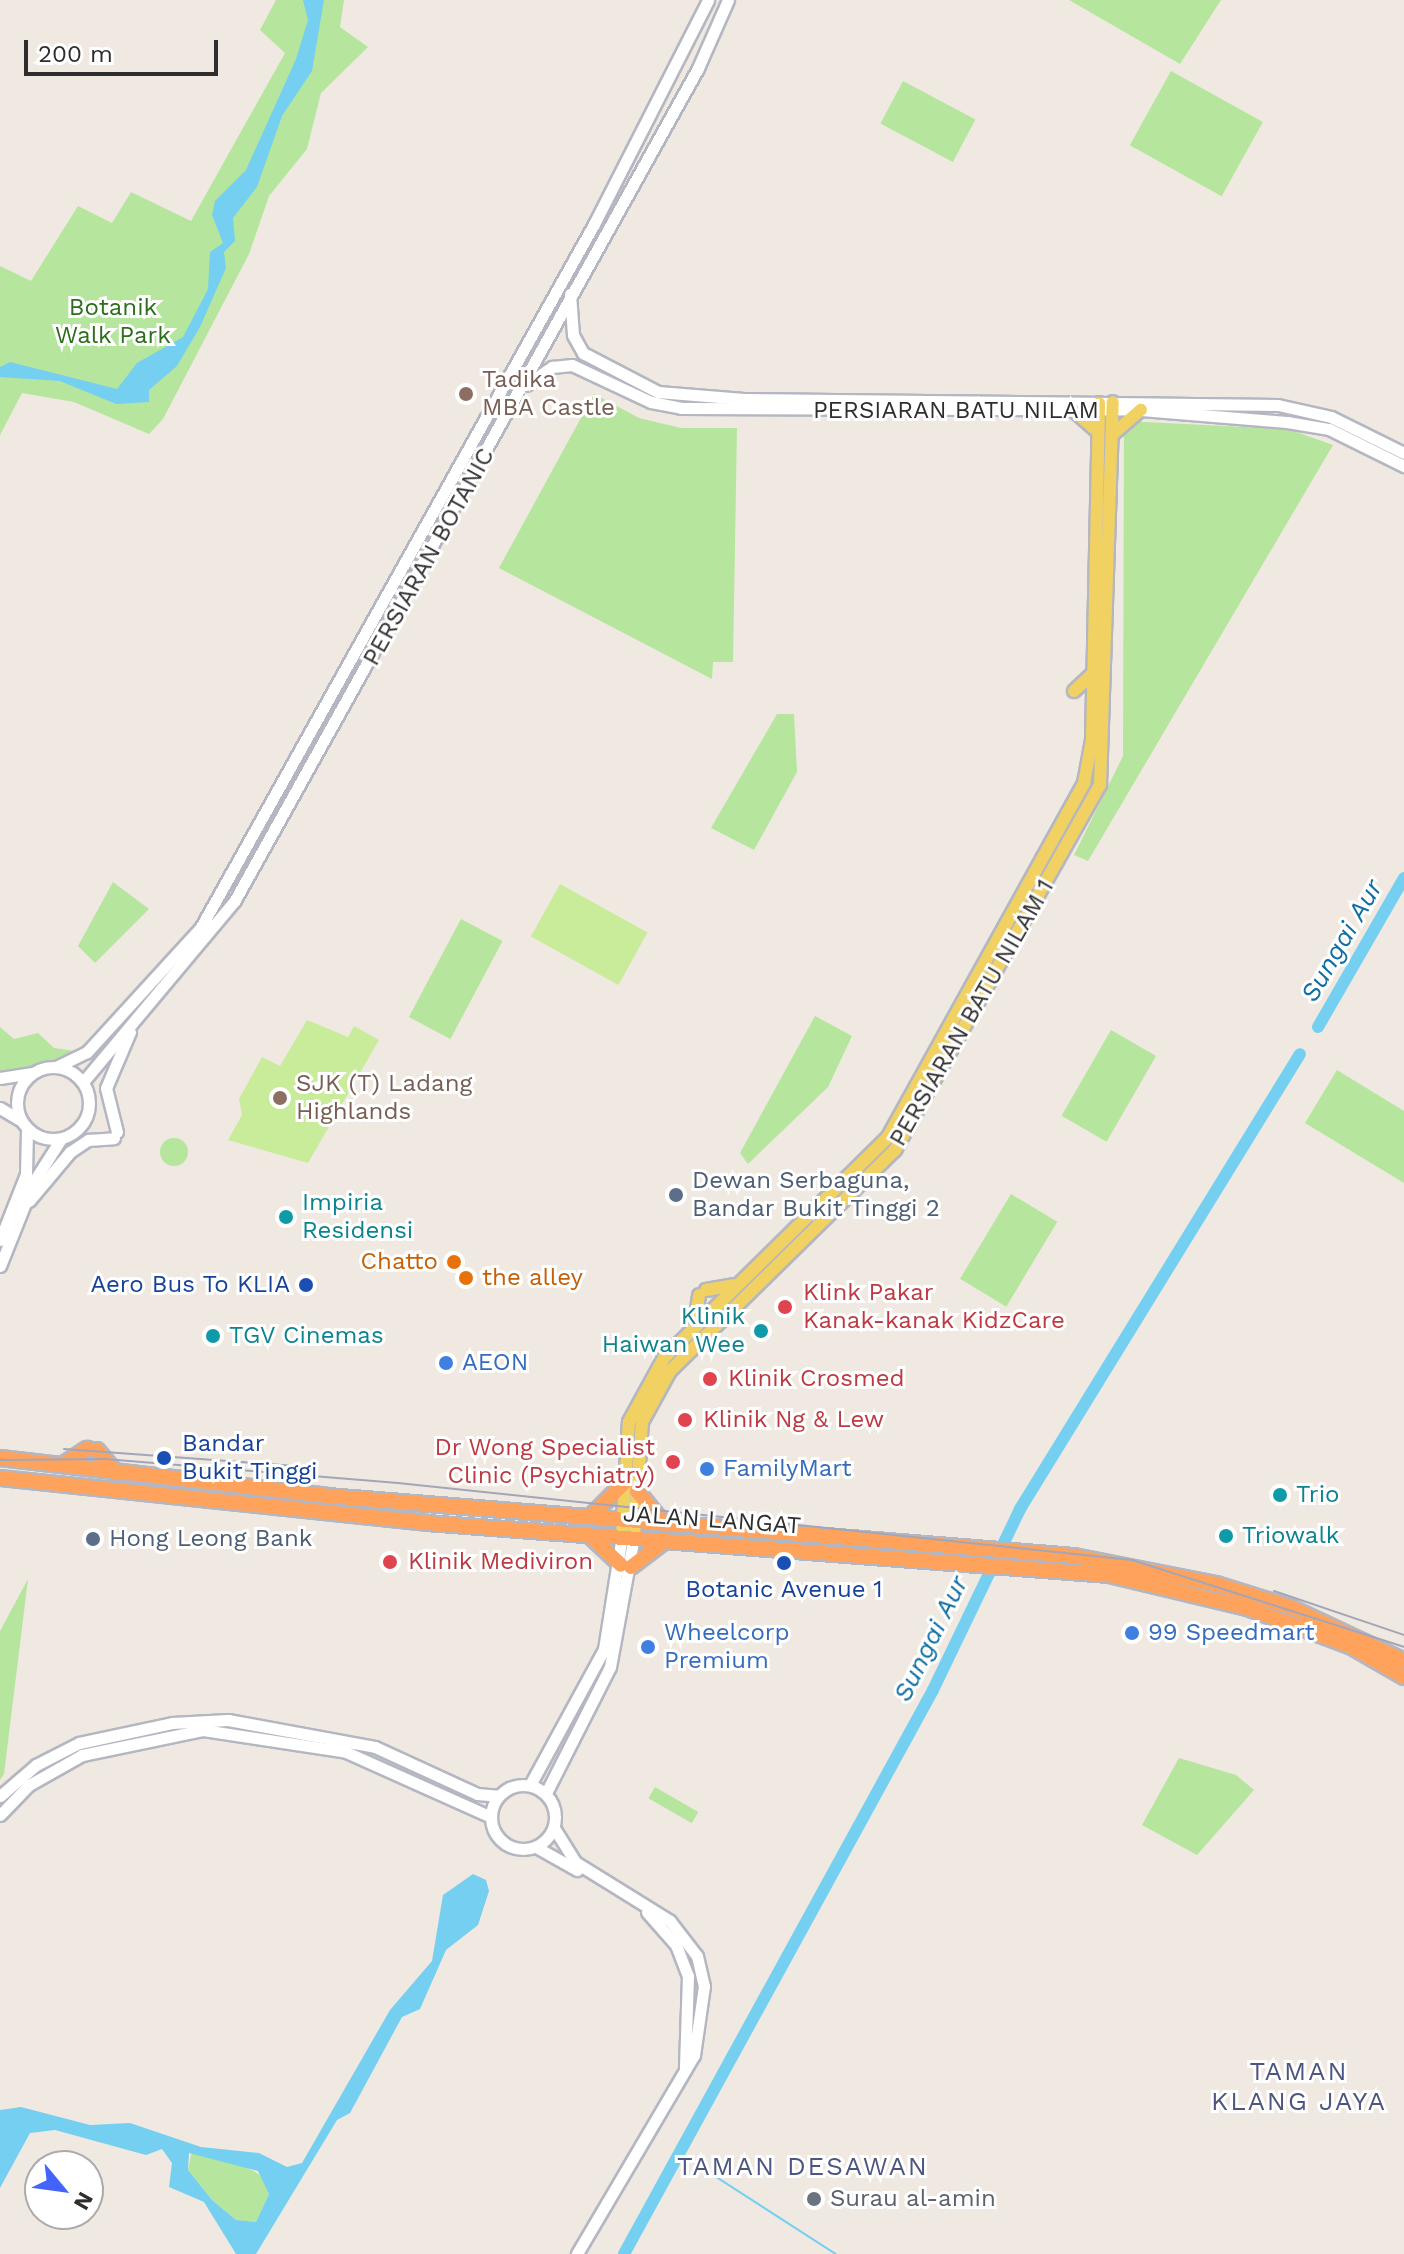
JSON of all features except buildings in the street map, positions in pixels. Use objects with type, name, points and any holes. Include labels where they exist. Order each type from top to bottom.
[{"type":"highway","points":[[58,1466],[92,1450],[116,1473]]},
{"type":"highway","name":"JALAN LANGAT","points":[[0,1458],[90,1473],[590,1517],[673,1539],[981,1556],[1017,1552],[1216,1584],[1290,1607],[1404,1661]]},
{"type":"highway","points":[[0,1471],[90,1473],[172,1496]]},
{"type":"highway","name":"JALAN LANGAT","points":[[0,1478],[580,1532],[665,1524],[981,1556],[1010,1566],[1109,1575],[1247,1608],[1350,1646],[1404,1677]]},
{"type":"highway","points":[[0,1486],[38,1482]]},
{"type":"highway","points":[[590,1517],[631,1486],[665,1524]]},
{"type":"highway","points":[[580,1532],[609,1547],[626,1566],[644,1552],[673,1539]]},
{"type":"main road","name":"PERSIARAN BOTANIC","points":[[56,1067],[87,1052],[201,927],[444,481],[594,224],[708,0]]},
{"type":"main road","name":"PERSIARAN BOTANIC","points":[[83,1082],[229,911],[371,663],[570,293],[698,68],[728,0]]},
{"type":"main road","points":[[678,56],[693,48],[698,68]]},
{"type":"main road","name":"PERSIARAN BATU NILAM","points":[[570,293],[573,335],[583,353],[658,392],[1100,406],[1300,408],[1404,453]]},
{"type":"main road","name":"PERSIARAN BATU NILAM","points":[[517,393],[552,367],[572,365],[651,402],[681,408],[1073,410],[1100,406]]},
{"type":"main road","name":"PERSIARAN BATU NILAM 1","points":[[631,1486],[642,1422],[670,1371],[895,1150],[1100,785],[1104,724],[1099,670],[1100,406]]},
{"type":"main road","name":"PERSIARAN BATU NILAM","points":[[1114,406],[1329,429],[1404,466]]},
{"type":"main road","name":"PERSIARAN BATU NILAM 1","points":[[628,1528],[632,1411],[664,1358],[888,1137],[1088,775],[1099,670],[1114,406]]},
{"type":"main road","points":[[1073,410],[1098,432]]},
{"type":"main road","points":[[1112,435],[1141,410]]},
{"type":"main road","points":[[444,481],[460,474],[465,493]]},
{"type":"main road","points":[[349,652],[354,668],[371,663]]},
{"type":"main road","points":[[1092,714],[1073,694],[1099,670]]},
{"type":"main road","points":[[1094,695],[1104,724]]},
{"type":"main road","points":[[996,943],[1043,887],[1067,817]]},
{"type":"main road","points":[[25,1207],[70,1152],[88,1140],[115,1135],[106,1088],[145,1008]]},
{"type":"main road","points":[[0,1078],[56,1067],[83,1082],[86,1118],[61,1139],[25,1207],[0,1266]]},
{"type":"main road","points":[[0,1240],[26,1174],[19,1089],[32,1073]]},
{"type":"main road","points":[[0,1108],[24,1125],[61,1139]]},
{"type":"main road","points":[[694,1327],[702,1292],[738,1283]]},
{"type":"main road","points":[[577,2254],[685,2069],[704,2009],[697,1956],[670,1921],[565,1853],[554,1828],[546,1793],[610,1667],[626,1566],[628,1528]]},
{"type":"main road","points":[[0,1796],[36,1765],[79,1743],[172,1723],[228,1720],[375,1747],[477,1794],[498,1796],[530,1785],[599,1661],[626,1566]]},
{"type":"main road","points":[[0,1815],[29,1785],[82,1755],[203,1730],[346,1752],[491,1817],[506,1844],[536,1847],[646,1911],[676,1945],[692,2007],[685,2069]]},
{"type":"main road","points":[[530,1785],[546,1793]]},
{"type":"main road","points":[[491,1817],[498,1796]]},
{"type":"main road","points":[[536,1847],[554,1828]]},
{"type":"green space","name":"Botanik Walk Park","points":[[276,0],[344,0],[340,27],[368,47],[321,93],[307,149],[269,196],[249,254],[163,419],[149,434],[74,402],[22,393],[0,435],[0,266],[31,281],[78,206],[112,223],[131,192],[191,221],[285,53],[260,30]]},
{"type":"green space","points":[[1069,0],[1221,0],[1180,64]]},
{"type":"green space","points":[[1171,71],[1263,122],[1222,196],[1130,145]]},
{"type":"green space","points":[[903,81],[975,119],[953,162],[880,123]]},
{"type":"green space","points":[[594,394],[639,418],[681,428],[737,428],[733,662],[713,662],[712,679],[499,568]]},
{"type":"green space","points":[[1124,421],[1288,429],[1333,445],[1088,861],[1074,855],[1123,756]]},
{"type":"green space","points":[[777,714],[794,714],[797,772],[754,850],[711,828]]},
{"type":"green space","points":[[113,882],[149,909],[95,963],[78,946]]},
{"type":"green space","points":[[560,884],[647,932],[618,985],[531,936]]},
{"type":"green space","points":[[461,919],[502,941],[450,1039],[409,1017]]},
{"type":"green space","points":[[815,1016],[852,1036],[828,1087],[748,1164],[740,1153]]},
{"type":"green space","points":[[307,1020],[348,1037],[354,1026],[379,1040],[308,1163],[228,1140],[242,1115],[239,1099],[262,1057],[280,1066]]},
{"type":"green space","points":[[0,1027],[14,1039],[38,1033],[54,1048],[81,1052],[56,1065],[0,1073]]},
{"type":"green space","points":[[1111,1030],[1156,1056],[1107,1142],[1062,1116]]},
{"type":"green space","points":[[1337,1070],[1404,1111],[1404,1183],[1305,1123]]},
{"type":"green space","points":[[174,1138],[184,1142],[188,1152],[184,1162],[174,1166],[164,1162],[160,1152],[164,1142]]},
{"type":"green space","points":[[1011,1194],[1057,1222],[1006,1307],[960,1279]]},
{"type":"green space","points":[[28,1579],[4,1774],[0,1780],[0,1631]]},
{"type":"green space","points":[[1179,1758],[1236,1775],[1254,1790],[1197,1855],[1142,1825]]},
{"type":"green space","points":[[655,1787],[698,1812],[692,1823],[648,1798]]},
{"type":"green space","points":[[192,2151],[232,2159],[264,2177],[269,2194],[256,2222],[236,2220],[212,2200],[188,2170]]},
{"type":"water","points":[[303,0],[324,0],[312,71],[282,116],[257,187],[233,218],[235,241],[224,252],[226,268],[200,327],[177,366],[149,390],[149,402],[116,404],[60,381],[0,377],[0,367],[10,362],[117,389],[137,363],[183,337],[208,289],[210,252],[223,243],[212,215],[215,201],[246,170],[296,59],[308,20]]},
{"type":"water","points":[[473,1874],[486,1880],[489,1891],[478,1925],[446,1950],[420,2009],[402,2017],[350,2113],[337,2120],[256,2254],[236,2254],[204,2202],[169,2187],[172,2163],[162,2149],[146,2155],[55,2130],[30,2133],[0,2188],[0,2110],[21,2107],[90,2125],[130,2123],[201,2147],[259,2153],[287,2167],[302,2163],[390,2010],[432,1961],[443,1895]],"holes":[[[189,2153],[258,2171],[269,2194],[256,2222],[236,2220],[212,2200],[188,2170]]]},
{"type":"waterway","name":"Sungai Aur","points":[[1318,1027],[1404,878]]},
{"type":"waterway","name":"Sungai Aur","points":[[624,2254],[933,1690],[1020,1509],[1300,1054]]},
{"type":"waterway","points":[[679,2153],[836,2254]]},
{"type":"tram line","points":[[64,1449],[295,1466]]},
{"type":"tram line","points":[[0,1460],[105,1459],[398,1483],[1132,1560],[1404,1647]]},
{"type":"tram line","points":[[1274,1591],[1404,1635]]},
{"type":"place","name":"Tadika MBA Castle","points":[[466,394]]},
{"type":"place","name":"SJK (T) Ladang Highlands","points":[[280,1098]]},
{"type":"place","name":"Dewan Serbaguna, Bandar Bukit Tinggi 2","points":[[676,1195]]},
{"type":"place","name":"Impiria Residensi","points":[[286,1217]]},
{"type":"place","name":"Chatto","points":[[454,1262]]},
{"type":"place","name":"the alley","points":[[466,1278]]},
{"type":"place","name":"Aero Bus To KLIA","points":[[306,1285]]},
{"type":"place","name":"Klink Pakar Kanak-kanak KidzCare","points":[[785,1307]]},
{"type":"place","name":"Klinik Haiwan Wee","points":[[761,1331]]},
{"type":"place","name":"TGV Cinemas","points":[[213,1336]]},
{"type":"place","name":"AEON","points":[[446,1363]]},
{"type":"place","name":"Klinik Crosmed","points":[[710,1379]]},
{"type":"place","name":"Klinik Ng & Lew","points":[[685,1420]]},
{"type":"place","name":"Bandar Bukit Tinggi","points":[[164,1458]]},
{"type":"place","name":"Dr Wong Specialist Clinic (Psychiatry)","points":[[673,1462]]},
{"type":"place","name":"FamilyMart","points":[[707,1469]]},
{"type":"place","name":"Trio","points":[[1280,1495]]},
{"type":"place","name":"Triowalk","points":[[1226,1536]]},
{"type":"place","name":"Hong Leong Bank","points":[[93,1539]]},
{"type":"place","name":"Klinik Mediviron","points":[[390,1562]]},
{"type":"place","name":"Botanic Avenue 1","points":[[784,1563]]},
{"type":"place","name":"99 Speedmart","points":[[1132,1633]]},
{"type":"place","name":"Wheelcorp Premium","points":[[648,1647]]},
{"type":"place","name":"Surau al-amin","points":[[814,2199]]},
{"type":"district","name":"TAMAN KLANG JAYA","points":[[1299,2087]]},
{"type":"district","name":"TAMAN DESAWAN","points":[[803,2167]]}]
